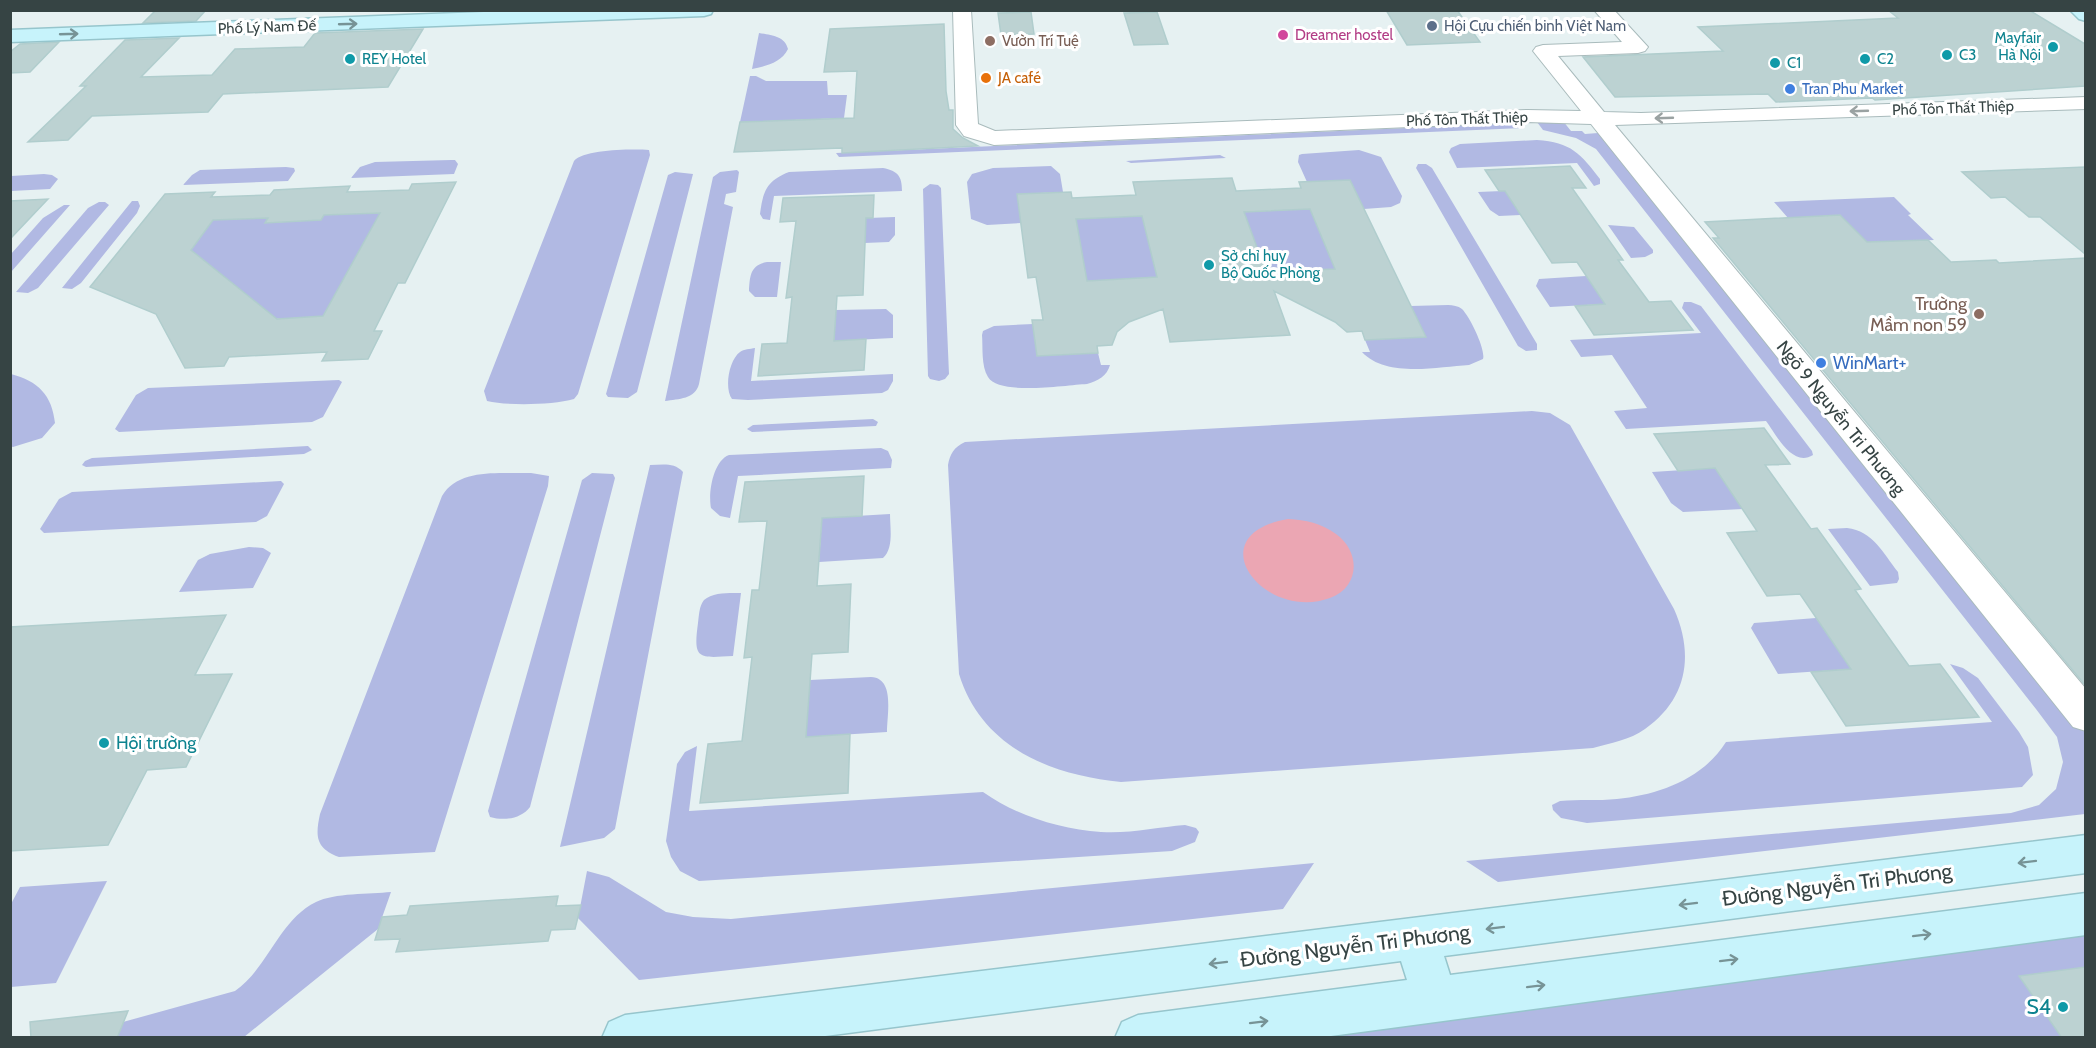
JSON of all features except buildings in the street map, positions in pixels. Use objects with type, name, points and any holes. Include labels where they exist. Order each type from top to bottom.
[{"type":"street","name":"Phố Lý Nam Đế","points":[[10,36],[704,10]]},
{"type":"street","name":"Phố Tôn Thất Thiệp","points":[[962,10],[968,124],[972,131],[994,138],[1527,116],[1641,119],[2085,103]]},
{"type":"street","name":"Ngõ 9 Nguyễn Tri Phương","points":[[1603,10],[1638,48],[1543,51],[2085,716]]},
{"type":"street","points":[[2079,10],[2085,15]]},
{"type":"street","name":"Đường Nguyễn Tri Phương","points":[[625,1038],[2085,854]]},
{"type":"street","points":[[1138,1038],[2085,914]]},
{"type":"street","points":[[1416,938],[1436,999]]},
{"type":"shaded area","points":[[759,33],[781,39],[788,49],[777,61],[752,69]]},
{"type":"shaded area","points":[[750,76],[766,81],[827,81],[828,95],[847,95],[844,118],[740,122]]},
{"type":"shaded area","points":[[1563,121],[1571,131],[1582,131],[1585,134],[1598,133],[2085,729],[2085,814],[1498,882],[1466,861],[2011,813],[2039,805],[2056,789],[2063,762],[2057,737],[2036,709],[1596,149],[1576,138],[1543,130],[1537,122]]},
{"type":"shaded area","points":[[1520,123],[1523,128],[839,157],[836,153]]},
{"type":"shaded area","points":[[1537,140],[1559,143],[1574,151],[1593,170],[1600,179],[1600,184],[1594,186],[1577,163],[1457,168],[1449,152],[1451,148],[1460,144]]},
{"type":"shaded area","points":[[649,150],[650,155],[578,394],[574,399],[543,404],[507,404],[487,401],[484,391],[574,161],[579,157],[598,152]]},
{"type":"shaded area","points":[[1359,150],[1381,157],[1402,196],[1400,203],[1391,207],[1364,209],[1350,180],[1307,182],[1298,162],[1299,155],[1302,154]]},
{"type":"shaded area","points":[[1220,155],[1226,158],[1131,163],[1126,161]]},
{"type":"shaded area","points":[[455,160],[458,164],[454,174],[351,178],[360,167],[375,162]]},
{"type":"shaded area","points":[[1418,164],[1426,164],[1432,168],[1537,344],[1537,350],[1526,351],[1518,346],[1416,168]]},
{"type":"shaded area","points":[[1051,166],[1060,174],[1063,192],[1018,194],[1021,223],[987,225],[971,219],[967,182],[972,174],[993,168]]},
{"type":"shaded area","points":[[294,168],[295,171],[288,181],[183,185],[200,170]]},
{"type":"shaded area","points":[[883,168],[898,175],[902,191],[774,196],[770,220],[763,219],[760,214],[767,188],[775,179],[789,172]]},
{"type":"shaded area","points":[[737,170],[739,172],[736,192],[726,194],[724,204],[733,207],[699,384],[694,393],[690,395],[665,401],[713,177],[720,172]]},
{"type":"shaded area","points":[[675,172],[693,174],[637,392],[628,398],[608,397],[606,394],[668,175]]},
{"type":"shaded area","points":[[44,174],[58,179],[50,189],[11,191],[11,176]]},
{"type":"shaded area","points":[[930,184],[941,188],[949,374],[945,379],[939,381],[930,379],[928,376],[923,189]]},
{"type":"shaded area","points":[[1528,190],[1544,214],[1499,216],[1490,210],[1478,192]]},
{"type":"shaded area","points":[[1894,197],[1911,214],[1908,215],[1934,240],[1866,243],[1788,218],[1774,202]]},
{"type":"shaded area","points":[[132,201],[138,201],[140,206],[137,213],[81,283],[72,289],[62,288]]},
{"type":"shaded area","points":[[99,202],[109,205],[38,288],[28,293],[16,292],[88,208]]},
{"type":"shaded area","points":[[64,205],[70,205],[11,272],[11,254],[43,218]]},
{"type":"shaded area","points":[[1310,209],[1335,269],[1266,272],[1244,212]]},
{"type":"shaded area","points":[[390,212],[334,316],[249,320],[182,263],[213,220],[268,218],[265,223],[321,220],[324,215]]},
{"type":"shaded area","points":[[1142,216],[1157,277],[1087,281],[1076,219]]},
{"type":"shaded area","points":[[895,217],[895,235],[889,242],[840,244],[842,219]]},
{"type":"shaded area","points":[[1608,225],[1634,227],[1653,253],[1645,257],[1631,258]]},
{"type":"shaded area","points":[[781,262],[777,297],[755,297],[749,291],[752,272],[761,263]]},
{"type":"shaded area","points":[[1586,276],[1605,304],[1550,307],[1536,286],[1539,279]]},
{"type":"shaded area","points":[[1684,302],[1701,306],[1813,455],[1805,458],[1798,457],[1785,448],[1766,421],[1626,429],[1614,411],[1647,408],[1612,355],[1581,357],[1570,340],[1701,333],[1682,308]]},
{"type":"shaded area","points":[[1411,306],[1459,307],[1465,313],[1480,341],[1483,359],[1469,365],[1412,369],[1384,365],[1372,360],[1362,352],[1370,352],[1365,340],[1426,337]]},
{"type":"shaded area","points":[[886,309],[893,315],[893,338],[834,341],[836,310]]},
{"type":"shaded area","points":[[1033,324],[1037,356],[1098,353],[1101,365],[1110,365],[1107,372],[1098,380],[1087,384],[1019,388],[995,383],[988,377],[984,367],[983,331],[994,326]]},
{"type":"shaded area","points":[[755,348],[751,381],[893,374],[893,381],[888,390],[882,393],[732,399],[728,381],[733,361],[742,351]]},
{"type":"shaded area","points":[[11,374],[29,381],[42,391],[51,405],[55,423],[42,438],[13,447],[10,446]]},
{"type":"shaded area","points":[[339,380],[342,382],[323,417],[312,422],[119,432],[115,429],[136,395],[148,388]]},
{"type":"shaded area","points":[[1532,411],[1550,413],[1570,425],[1674,609],[1680,626],[1685,659],[1678,690],[1659,717],[1639,733],[1593,748],[1121,782],[1069,773],[1022,753],[1002,739],[984,721],[970,700],[959,674],[948,465],[953,451],[965,442]]},
{"type":"shaded area","points":[[873,419],[878,422],[876,426],[752,432],[747,429],[753,425]]},
{"type":"shaded area","points":[[308,446],[312,450],[304,454],[86,467],[82,465],[92,458]]},
{"type":"shaded area","points":[[881,448],[888,451],[892,460],[891,468],[738,476],[730,518],[720,516],[711,508],[710,494],[715,470],[729,455]]},
{"type":"shaded area","points":[[650,465],[672,465],[683,472],[615,829],[604,838],[560,847]]},
{"type":"shaded area","points":[[1715,468],[1743,509],[1683,512],[1671,503],[1652,472]]},
{"type":"shaded area","points":[[531,473],[549,476],[548,486],[435,852],[339,857],[331,854],[319,841],[320,814],[442,496],[459,480],[470,476]]},
{"type":"shaded area","points":[[592,473],[613,474],[615,478],[530,807],[522,814],[512,818],[490,817],[488,811],[582,480]]},
{"type":"shaded area","points":[[281,481],[284,484],[267,516],[256,522],[44,533],[40,529],[59,499],[72,492]]},
{"type":"shaded area","points":[[890,514],[890,543],[883,558],[819,562],[822,518]]},
{"type":"shaded area","points":[[1288,519],[1319,525],[1344,541],[1350,550],[1354,569],[1352,578],[1340,593],[1330,598],[1305,602],[1283,598],[1263,588],[1250,574],[1243,557],[1246,541],[1261,528]]},
{"type":"shaded area","points":[[1847,528],[1864,533],[1877,544],[1898,572],[1897,583],[1870,586],[1828,529]]},
{"type":"shaded area","points":[[249,547],[263,548],[271,553],[253,588],[179,592],[198,560],[210,554]]},
{"type":"shaded area","points":[[741,593],[733,656],[712,657],[701,654],[696,644],[702,602],[717,594]]},
{"type":"shaded area","points":[[1816,618],[1851,669],[1778,674],[1751,628],[1754,623]]},
{"type":"shaded area","points":[[1950,664],[1963,668],[1978,678],[2028,747],[2033,775],[2022,787],[1587,823],[1561,818],[1553,810],[1552,805],[1560,801],[1617,799],[1663,789],[1678,783],[1705,766],[1726,742],[1992,722]]},
{"type":"shaded area","points":[[871,677],[884,683],[887,690],[887,732],[806,737],[810,680]]},
{"type":"shaded area","points":[[697,746],[689,811],[983,792],[1024,814],[1070,828],[1112,832],[1185,825],[1196,828],[1199,832],[1195,842],[1172,851],[699,881],[680,871],[671,857],[666,841],[677,764],[685,752]]},
{"type":"shaded area","points":[[1314,863],[1283,909],[639,980],[578,918],[587,871],[609,877],[666,912],[693,917],[731,919]]},
{"type":"shaded area","points":[[107,881],[56,983],[11,987],[11,904],[20,887]]},
{"type":"shaded area","points":[[391,892],[378,929],[244,1037],[114,1038],[123,1022],[235,991],[256,970],[292,920],[316,902],[342,895]]},
{"type":"shaded area","points":[[2085,933],[2085,1037],[1285,1037]]},
{"type":"place","name":"Hội Cựu chiến binh Việt Nam","points":[[1432,26]]},
{"type":"place","name":"Dreamer hostel","points":[[1283,35]]},
{"type":"place","name":"Vườn Trí Tuệ","points":[[990,41]]},
{"type":"place","name":"Mayfair Hà Nội","points":[[2053,47]]},
{"type":"place","name":"C3","points":[[1947,55]]},
{"type":"place","name":"REY Hotel","points":[[350,59]]},
{"type":"place","name":"C2","points":[[1865,59]]},
{"type":"place","name":"C1","points":[[1775,63]]},
{"type":"place","name":"JA café","points":[[986,78]]},
{"type":"place","name":"Tran Phu Market","points":[[1790,89]]},
{"type":"place","name":"Sở chỉ huy Bộ Quốc Phòng","points":[[1209,265]]},
{"type":"place","name":"Trường Mầm non 59","points":[[1979,314]]},
{"type":"place","name":"WinMart+","points":[[1821,363]]},
{"type":"place","name":"Hội trường","points":[[104,743]]},
{"type":"place","name":"S4","points":[[2063,1007]]}]
